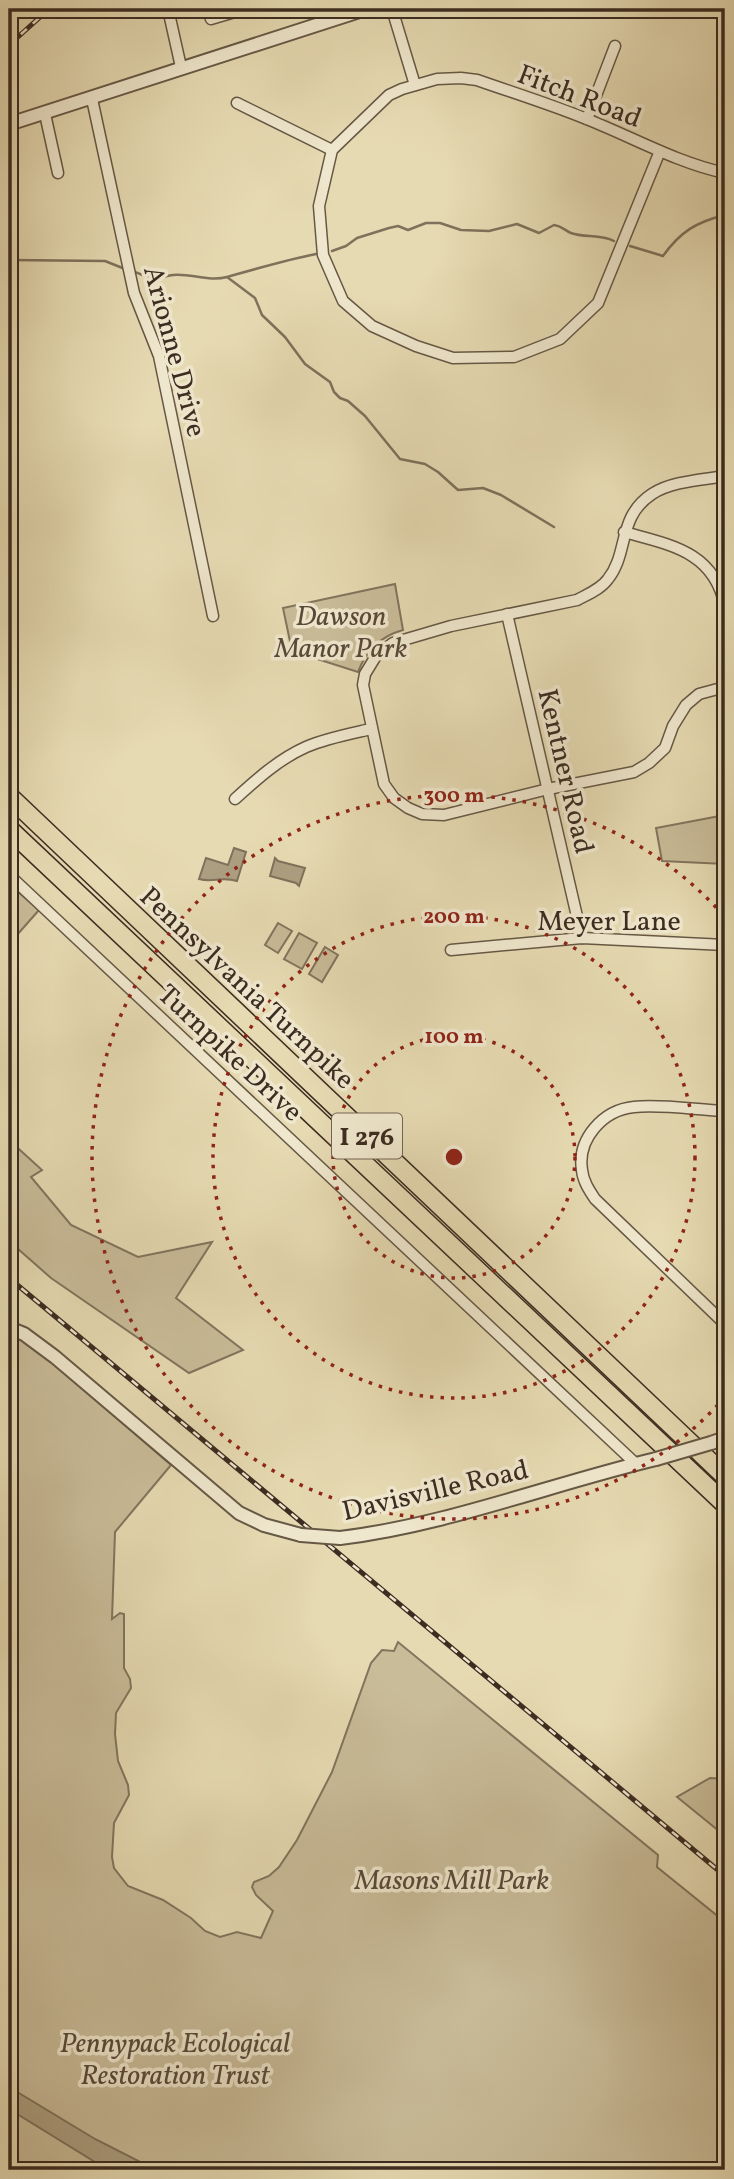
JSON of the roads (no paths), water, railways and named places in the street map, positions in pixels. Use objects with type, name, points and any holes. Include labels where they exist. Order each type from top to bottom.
[{"type":"highway","name":"Pennsylvania Turnpike","points":[[9,796],[725,1476]]},
{"type":"highway","name":"Pennsylvania Turnpike","points":[[9,829],[725,1504]]},
{"type":"street","points":[[168,9],[181,67]]},
{"type":"street","points":[[208,9],[211,19],[245,9]]},
{"type":"street","points":[[9,124],[366,9]]},
{"type":"street","points":[[392,9],[415,85]]},
{"type":"street","points":[[587,119],[615,46]]},
{"type":"street","name":"Fitch Road","points":[[332,150],[389,95],[436,79],[461,78],[477,80],[587,119],[660,151],[709,170],[725,173]]},
{"type":"street","name":"Arionne Drive","points":[[92,99],[134,293],[159,356],[213,616]]},
{"type":"street","points":[[236,103],[332,150],[319,206],[323,255],[343,301],[372,326],[416,346],[453,358],[514,358],[559,339],[598,303],[660,151]]},
{"type":"street","points":[[45,114],[58,173]]},
{"type":"street","points":[[725,476],[664,488],[640,503],[624,532],[613,572],[596,590],[577,600],[451,626],[393,643],[376,656],[365,674],[363,685],[370,729],[384,784],[394,798],[408,808],[422,814],[444,815],[548,789],[634,772],[665,748],[673,726],[687,705],[699,694],[725,687]]},
{"type":"street","points":[[624,532],[691,553],[719,584],[725,606]]},
{"type":"street","name":"Kentner Road","points":[[507,614],[582,937]]},
{"type":"street","points":[[234,799],[285,758],[306,747],[330,738],[370,729]]},
{"type":"street","name":"Turnpike Drive","points":[[9,875],[636,1464]]},
{"type":"street","name":"Meyer Lane","points":[[451,950],[582,937],[725,944]]},
{"type":"street","points":[[725,1111],[635,1107],[617,1111],[589,1133],[582,1149],[582,1169],[585,1183],[595,1199],[725,1324]]},
{"type":"street","name":"Davisville Road","points":[[9,1328],[24,1334],[55,1357],[239,1513],[264,1525],[301,1535],[340,1538],[434,1520],[656,1460],[725,1438]]},
{"type":"waterway","points":[[630,246],[663,256],[676,240],[690,229],[725,215]]},
{"type":"waterway","points":[[332,251],[357,238],[389,228],[398,226],[408,230],[426,223],[440,223],[461,230],[489,231],[517,224],[539,233],[554,225],[576,234],[614,241]]},
{"type":"waterway","points":[[131,271],[151,278],[173,275],[220,278],[316,254]]},
{"type":"waterway","points":[[10,260],[105,261],[125,269]]},
{"type":"waterway","points":[[227,277],[255,298],[262,315],[285,337],[305,364],[330,382],[340,398],[348,401],[365,416],[400,459],[425,464],[458,490],[483,488],[501,495],[554,527]]},
{"type":"railway","points":[[9,45],[49,9]]},
{"type":"railway","points":[[9,1278],[725,1876]]},
{"type":"park label","name":"Dawson Manor Park","points":[[341,631]]},
{"type":"park label","name":"Masons Mill Park","points":[[452,1879]]},
{"type":"park label","name":"Pennypack Ecological Restoration Trust","points":[[175,2058]]}]
